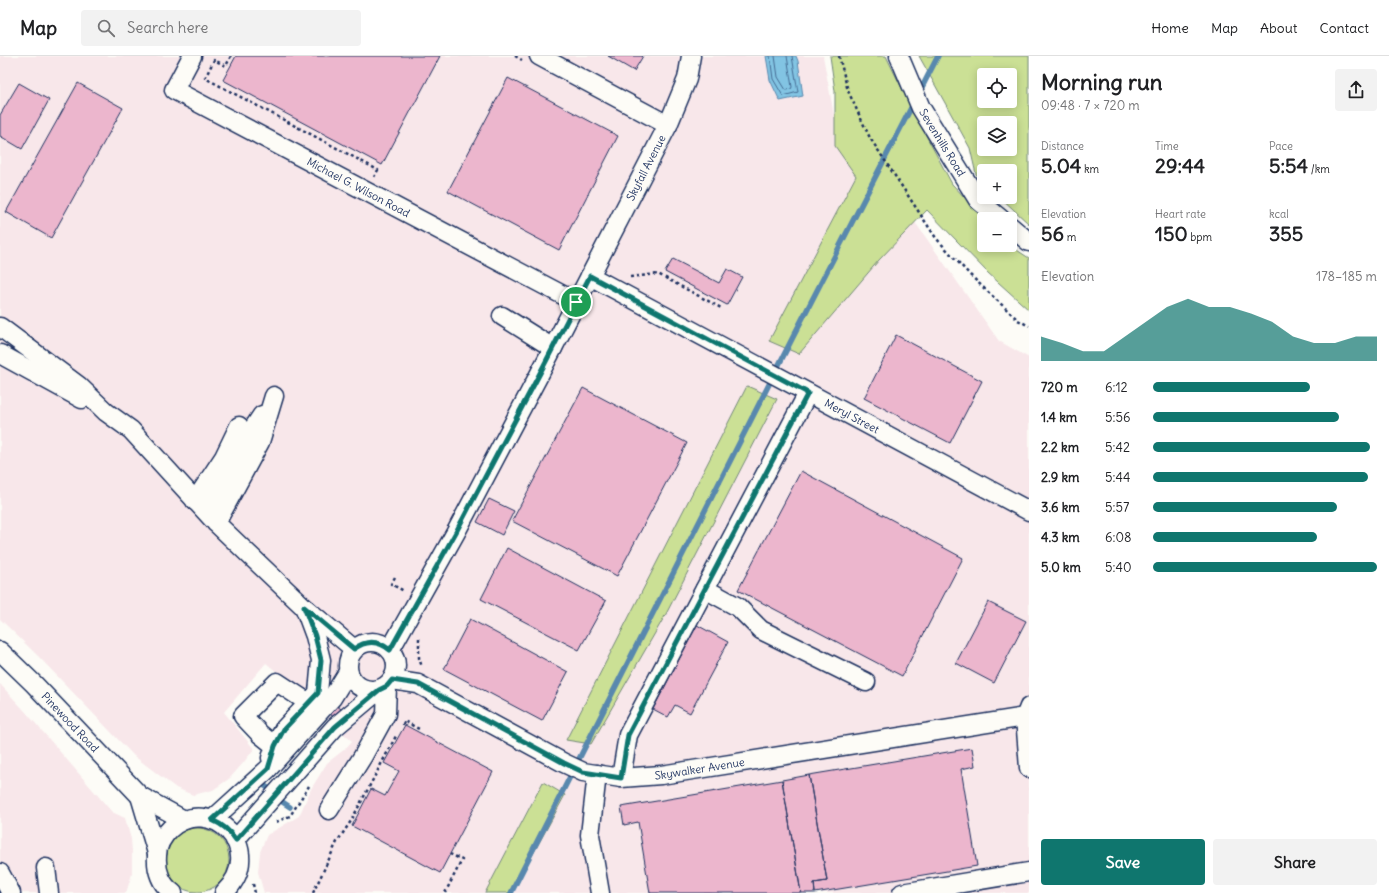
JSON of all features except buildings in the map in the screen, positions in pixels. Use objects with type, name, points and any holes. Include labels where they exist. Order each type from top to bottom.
[{"type":"street","name":"Michael G. Wilson Road","points":[[192,56],[174,90],[576,302]]},
{"type":"street","name":"Skyfall Avenue","points":[[390,650],[456,532],[668,125],[687,79],[691,56]]},
{"type":"street","name":"Sevenhills Road","points":[[899,56],[921,108],[978,200],[993,212]]},
{"type":"street","points":[[534,60],[668,125]]},
{"type":"street","points":[[1017,232],[1029,242]]},
{"type":"street","name":"Meryl Street","points":[[590,276],[1029,511]]},
{"type":"street","points":[[502,316],[553,348]]},
{"type":"street","points":[[0,327],[79,386],[106,412]]},
{"type":"street","points":[[0,354],[106,412],[131,430],[206,512],[304,607],[354,649]]},
{"type":"street","points":[[621,778],[628,735],[808,393]]},
{"type":"street","points":[[274,396],[260,442],[206,512],[235,463],[252,430],[274,396]]},
{"type":"street","points":[[206,512],[224,457],[239,426]]},
{"type":"street","points":[[705,589],[738,607],[761,630],[866,682]]},
{"type":"street","points":[[268,769],[275,746],[284,729],[318,693],[321,660],[315,636],[304,607]]},
{"type":"street","points":[[236,840],[335,727],[386,685],[396,673],[395,657],[384,645],[376,642],[360,644],[354,649],[348,660],[348,672],[354,682],[363,690],[371,691],[386,685]]},
{"type":"street","name":"Pinewood Road","points":[[0,651],[34,684],[140,796],[184,820]]},
{"type":"street","points":[[212,820],[268,769],[332,698],[348,672]]},
{"type":"street","points":[[275,746],[260,734],[243,716],[277,682],[309,703]]},
{"type":"street","name":"Skywalker Avenue","points":[[386,685],[418,684],[564,763],[590,773],[621,778],[668,774],[1027,712]]},
{"type":"street","points":[[329,810],[363,756],[386,714],[386,685]]},
{"type":"street","points":[[1027,712],[1029,768]]},
{"type":"street","points":[[590,773],[590,836],[600,893]]},
{"type":"street","name":"Pinewood Road","points":[[140,796],[157,853],[156,863],[160,876]]},
{"type":"street","points":[[157,853],[160,842],[166,833],[174,825],[184,820],[203,818],[222,824],[236,840],[240,852],[240,864],[244,883],[232,886],[224,893]]},
{"type":"street","points":[[46,868],[49,893]]},
{"type":"street","points":[[902,893],[1029,872]]},
{"type":"street","points":[[0,873],[11,893]]},
{"type":"street","points":[[152,893],[160,876]]},
{"type":"street","points":[[160,876],[163,882],[173,893]]},
{"type":"path","points":[[231,56],[226,66],[214,60],[205,78],[378,170],[373,180]]},
{"type":"path","points":[[515,56],[534,60]]},
{"type":"path","points":[[839,56],[848,91],[870,138],[936,238],[970,275],[1018,320],[1029,326]]},
{"type":"path","points":[[629,277],[658,274],[723,309]]},
{"type":"path","points":[[395,577],[391,584],[406,592]]},
{"type":"path","points":[[401,728],[404,721],[419,729]]},
{"type":"path","points":[[313,893],[337,842],[351,822],[397,735]]},
{"type":"path","points":[[273,823],[290,816],[304,796],[310,783]]},
{"type":"path","points":[[445,893],[462,860],[450,854]]},
{"type":"path","points":[[244,883],[255,893]]},
{"type":"shaded area","points":[[0,56],[823,56],[834,115],[917,225],[999,341],[1029,358],[1029,893],[264,893],[258,872],[260,852],[267,835],[299,816],[311,789],[327,763],[345,749],[352,741],[335,727],[325,715],[332,698],[307,690],[289,682],[266,663],[224,712],[254,749],[230,778],[213,790],[193,795],[176,788],[134,756],[38,656],[0,619]]},
{"type":"shaded area","points":[[0,684],[112,812],[125,818],[131,839],[132,851],[132,874],[126,893],[0,893]]},
{"type":"green space","points":[[830,56],[886,56],[914,113],[952,184],[978,212],[977,212],[977,252],[1017,252],[1017,250],[1029,258],[1029,310],[988,273],[927,210],[879,260],[799,354],[769,341],[856,176],[835,146],[835,91]]},
{"type":"green space","points":[[919,56],[1029,56],[1029,224],[1008,204],[1017,204],[1017,164],[977,164],[977,175],[970,148]]},
{"type":"green space","points":[[747,386],[777,399],[666,614],[591,744],[566,740]]},
{"type":"green space","points":[[543,782],[565,795],[512,893],[485,893]]},
{"type":"green space","points":[[197,828],[215,834],[223,842],[229,860],[223,878],[215,886],[197,892],[179,886],[171,878],[165,860],[171,842],[179,834]]},
{"type":"water","points":[[766,56],[796,56],[803,96],[780,101],[770,80]]},
{"type":"waterway","points":[[919,93],[938,56]]},
{"type":"waterway","points":[[511,893],[914,102]]},
{"type":"waterway","points":[[281,801],[290,807]]},
{"type":"route","points":[[590,276],[808,393],[628,735],[621,778],[583,772],[418,684],[392,680],[387,686],[379,690],[335,727],[236,840],[222,824],[212,820],[268,769],[275,746],[284,729],[318,693],[321,660],[315,636],[304,607],[354,649],[360,644],[376,642],[384,645],[390,650],[456,532],[576,302],[590,276]]}]
